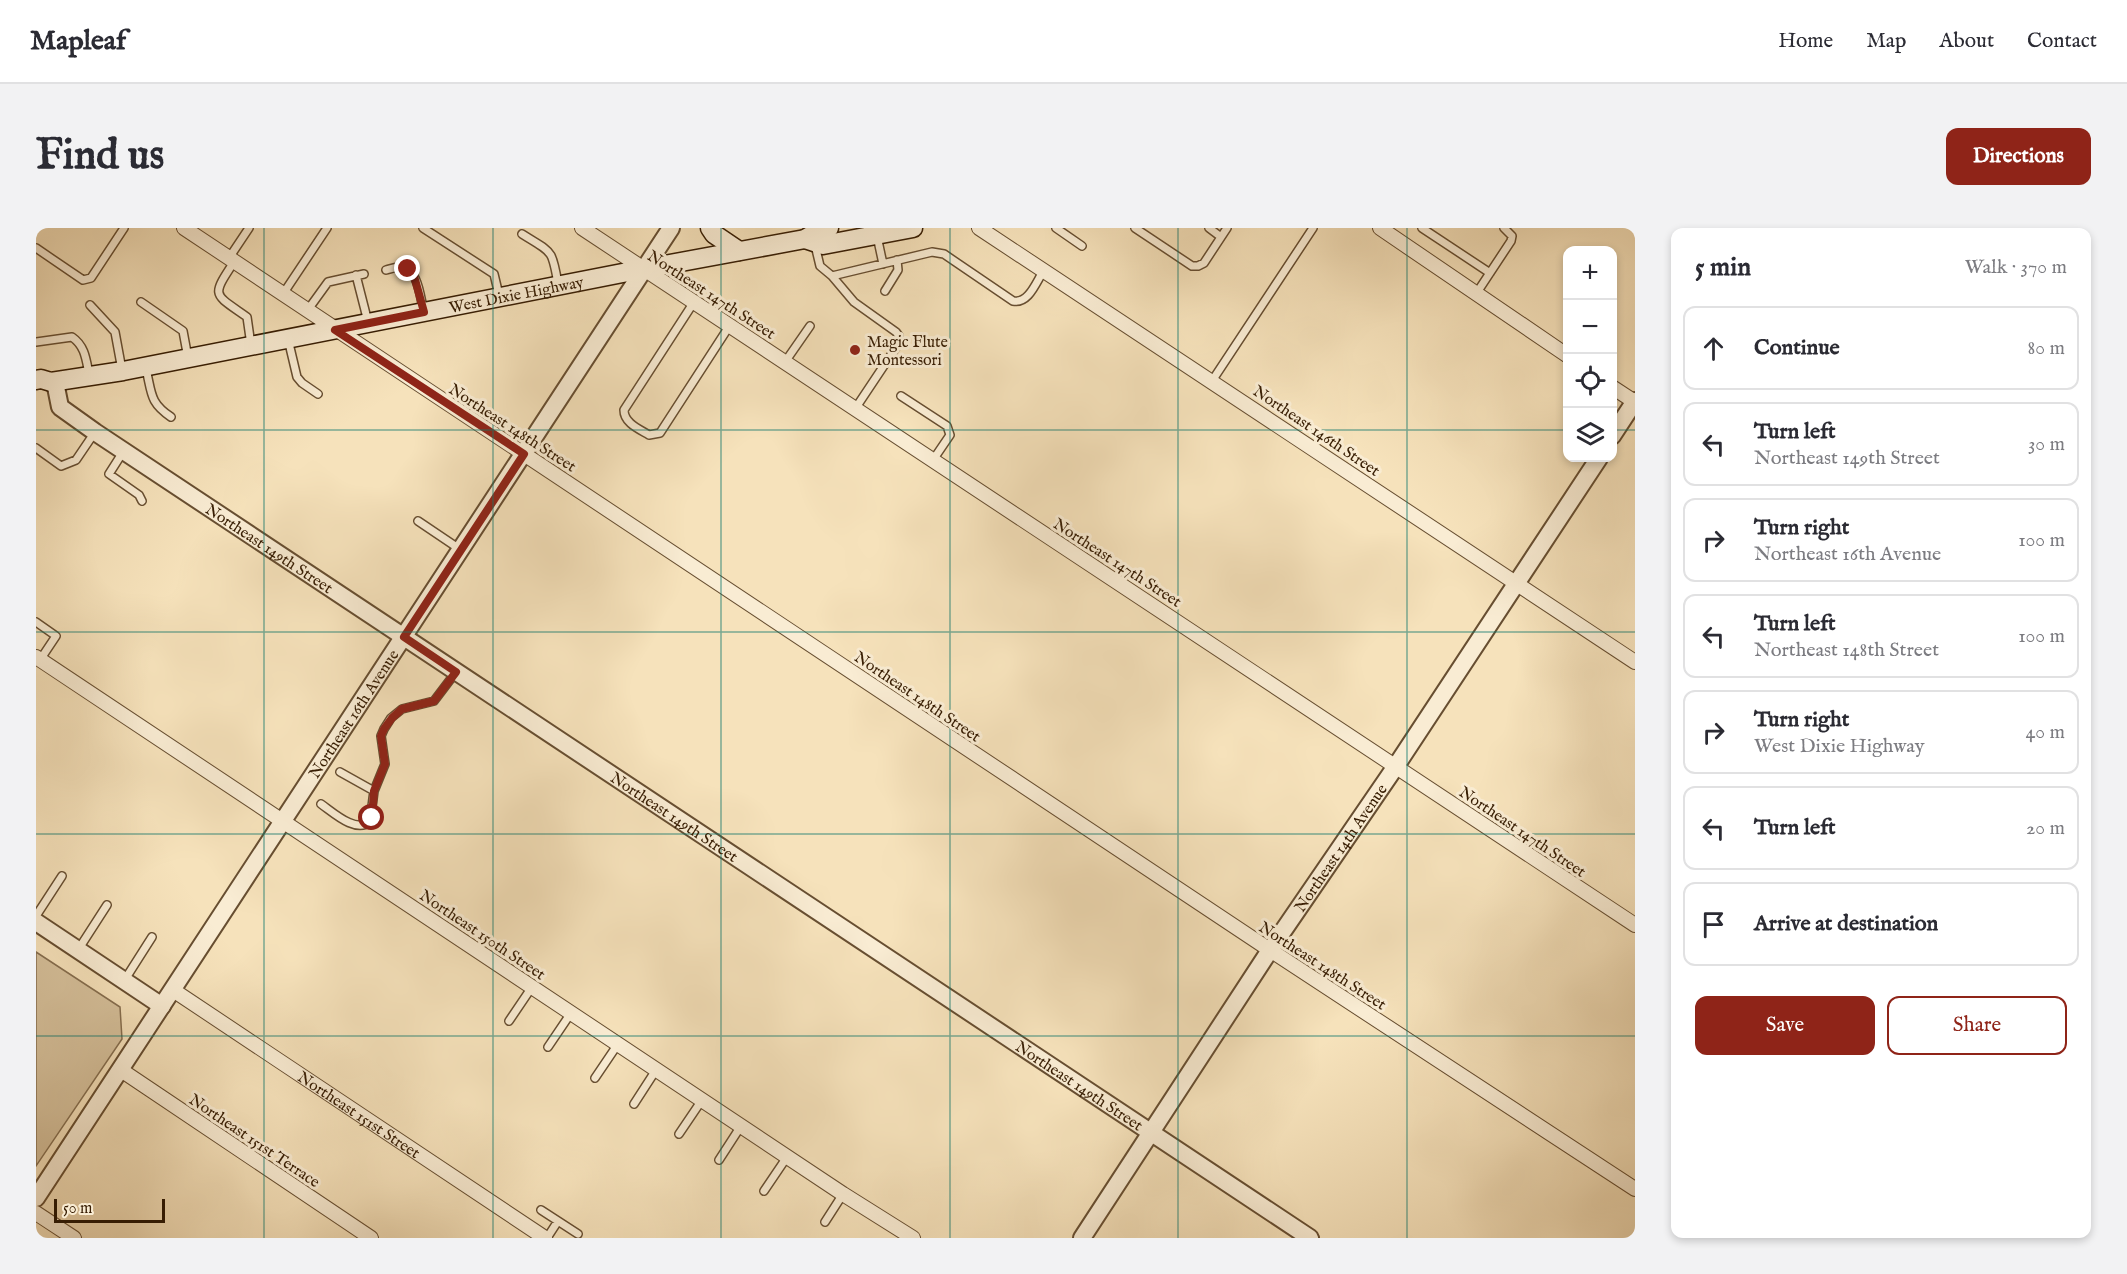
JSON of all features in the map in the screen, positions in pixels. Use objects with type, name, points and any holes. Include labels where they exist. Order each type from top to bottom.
[{"type":"main road","points":[[710,228],[714,234],[739,251]]},
{"type":"main road","name":"West Dixie Highway","points":[[809,240],[820,230],[829,228]]},
{"type":"main road","name":"West Dixie Highway","points":[[44,384],[123,371],[739,251],[809,240],[823,245],[914,228]]},
{"type":"street","name":"Northeast 148th Street","points":[[184,228],[1270,950],[1635,1189]]},
{"type":"street","name":"Northeast 147th Street","points":[[582,228],[1635,925]]},
{"type":"street","name":"Northeast 16th Avenue","points":[[36,1198],[671,228]]},
{"type":"street","name":"Northeast 146th Street","points":[[979,228],[1635,662]]},
{"type":"street","points":[[1380,228],[1565,354]]},
{"type":"street","name":"Northeast 149th Street","points":[[44,384],[60,406],[95,432],[1310,1238]]},
{"type":"street","points":[[1617,390],[1635,402],[1617,429]]},
{"type":"street","name":"Northeast 14th Avenue","points":[[1082,1238],[1270,950],[1396,766],[1596,462]]},
{"type":"street","name":"Northeast 150th Street","points":[[38,658],[787,1157],[913,1238]]},
{"type":"street","points":[[36,922],[162,1006]]},
{"type":"street","name":"Northeast 151st Street","points":[[173,990],[546,1238]]},
{"type":"street","name":"Northeast 151st Terrace","points":[[121,1070],[371,1238]]},
{"type":"street","points":[[36,1213],[74,1238]]},
{"type":"lane","points":[[36,248],[83,280],[87,280],[91,278],[124,228]]},
{"type":"lane","points":[[249,228],[217,291],[220,298],[247,317],[251,346]]},
{"type":"lane","points":[[283,294],[327,228]]},
{"type":"lane","points":[[423,228],[494,274],[499,297]]},
{"type":"lane","points":[[1056,228],[1082,246]]},
{"type":"lane","points":[[1135,228],[1192,266],[1204,263],[1227,228]]},
{"type":"lane","points":[[1209,228],[1221,237]]},
{"type":"lane","points":[[1212,381],[1313,228]]},
{"type":"lane","points":[[1422,228],[1490,273]]},
{"type":"lane","points":[[1476,294],[1510,241],[1512,236],[1504,228]]},
{"type":"lane","points":[[522,234],[551,253],[554,258],[558,285]]},
{"type":"lane","points":[[877,236],[883,264]]},
{"type":"lane","points":[[809,240],[820,266],[832,276],[854,302],[899,336],[897,346],[855,409]]},
{"type":"lane","points":[[832,276],[932,252],[944,254],[1013,301],[1019,302],[1025,300],[1044,270]]},
{"type":"lane","points":[[885,291],[898,270],[897,260]]},
{"type":"lane","points":[[386,270],[400,267],[408,269],[414,276],[424,312]]},
{"type":"lane","points":[[307,311],[328,282],[360,274],[368,323]]},
{"type":"lane","points":[[694,301],[624,410],[627,420],[649,435],[655,436],[660,433],[730,325]]},
{"type":"lane","points":[[141,302],[183,331],[188,358]]},
{"type":"lane","points":[[90,305],[115,332],[123,371]]},
{"type":"lane","points":[[785,362],[810,326]]},
{"type":"lane","points":[[36,342],[72,337],[85,353],[89,376]]},
{"type":"lane","points":[[288,339],[297,377],[318,394]]},
{"type":"lane","points":[[145,366],[154,402],[171,417]]},
{"type":"lane","points":[[901,396],[950,430],[950,435],[933,460]]},
{"type":"lane","points":[[36,448],[61,466],[76,460],[95,432]]},
{"type":"lane","points":[[124,451],[109,474],[139,495],[142,501]]},
{"type":"lane","points":[[418,521],[461,550]]},
{"type":"lane","points":[[36,622],[56,636],[38,658]]},
{"type":"lane","points":[[321,804],[354,825],[366,825],[372,818],[374,791],[385,764],[381,736],[392,718],[402,709],[434,701],[456,672]]},
{"type":"lane","points":[[340,772],[374,791]]},
{"type":"lane","points":[[36,916],[62,876]]},
{"type":"lane","points":[[78,950],[107,905]]},
{"type":"lane","points":[[124,981],[152,937]]},
{"type":"lane","points":[[509,1021],[532,987]]},
{"type":"lane","points":[[548,1047],[571,1013]]},
{"type":"lane","points":[[595,1078],[618,1044]]},
{"type":"lane","points":[[634,1104],[656,1070]]},
{"type":"lane","points":[[679,1134],[702,1100]]},
{"type":"lane","points":[[719,1161],[741,1126]]},
{"type":"lane","points":[[764,1191],[787,1157]]},
{"type":"lane","points":[[825,1222],[843,1194]]},
{"type":"lane","points":[[541,1210],[578,1234]]},
{"type":"lane","points":[[546,1238],[558,1221]]},
{"type":"shaded area","points":[[36,952],[120,1007],[122,1039],[36,1166]]},
{"type":"place","name":"Magic Flute Montessori","points":[[855,350]]},
{"type":"route","points":[[372,818],[374,791],[385,764],[381,736],[384,729],[402,709],[434,701],[456,672],[404,637],[524,454],[335,330],[424,312],[414,276],[408,269]]}]
